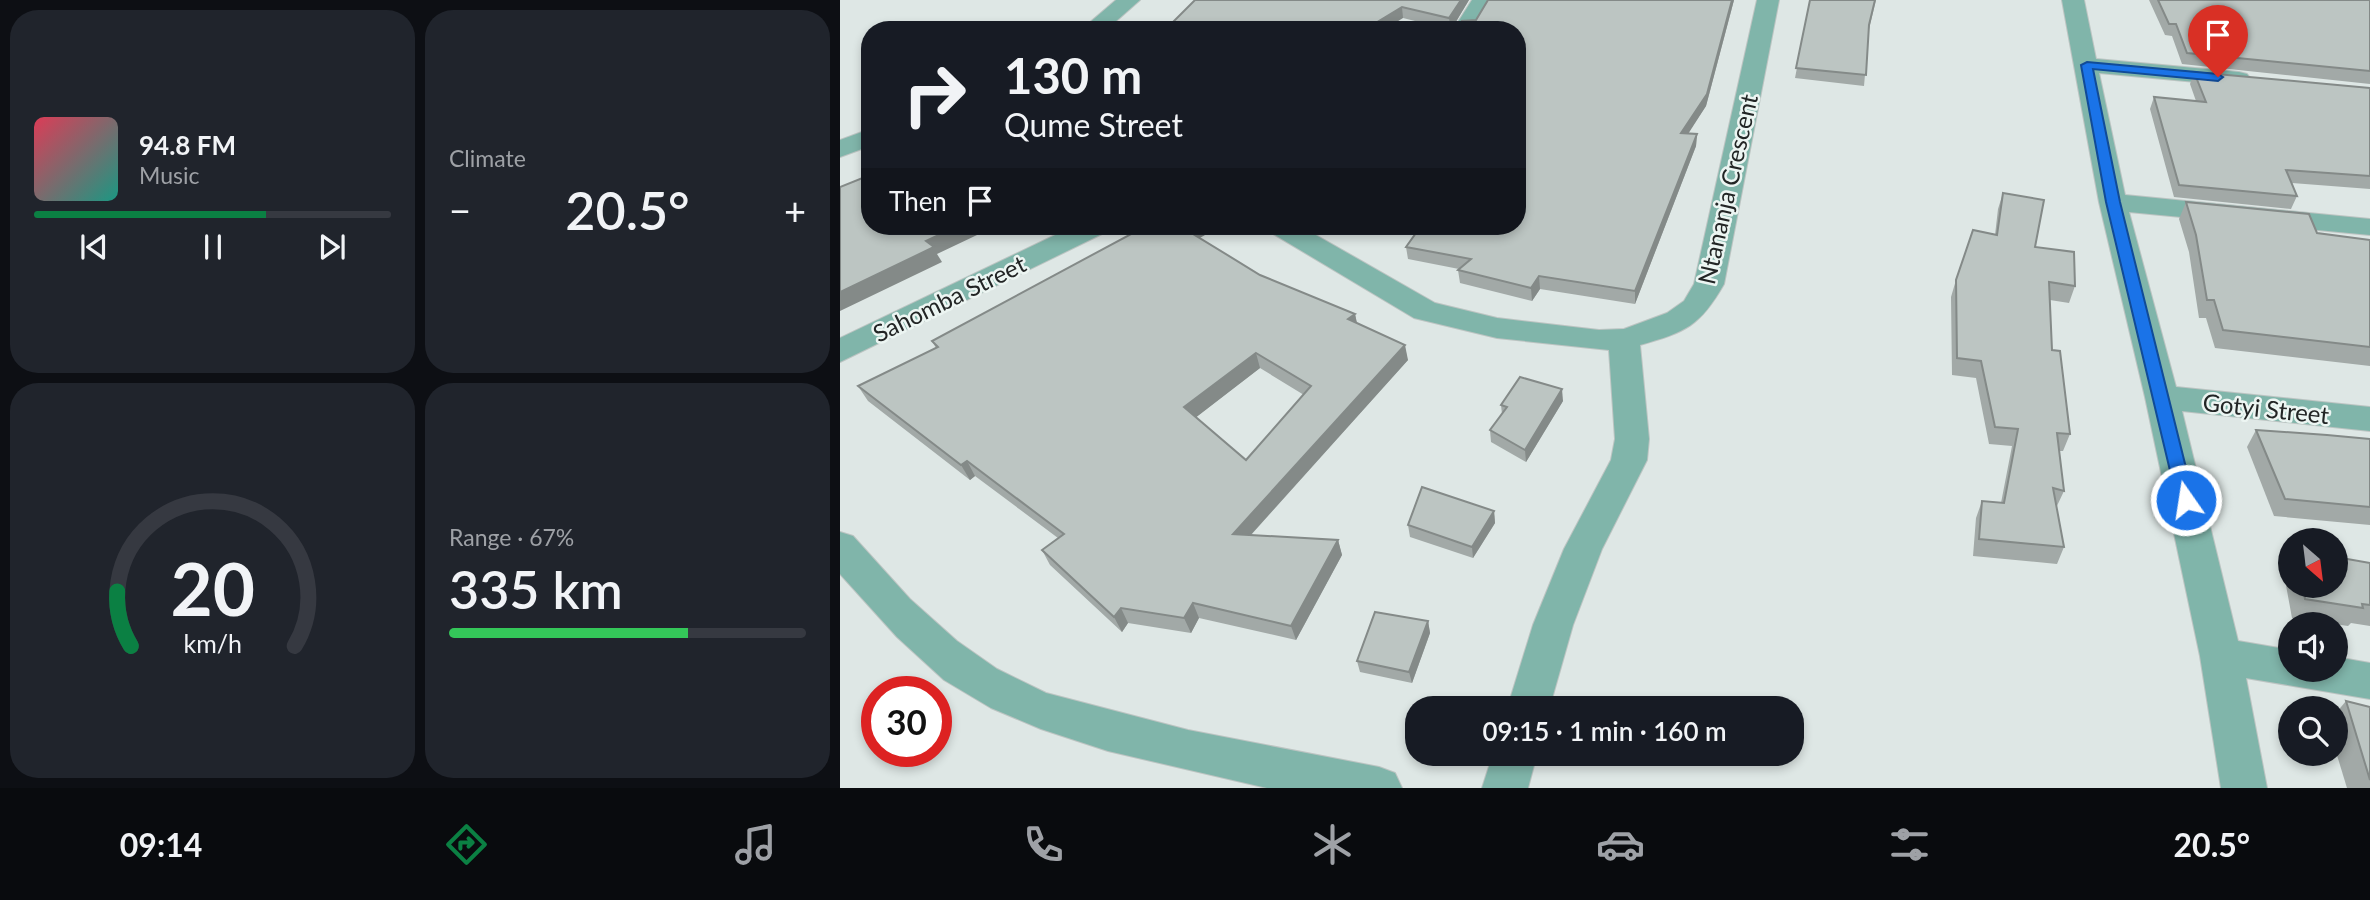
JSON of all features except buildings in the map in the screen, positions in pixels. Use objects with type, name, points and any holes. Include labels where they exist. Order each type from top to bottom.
[{"type":"street","points":[[1103,21],[1129,0]]},
{"type":"street","points":[[1470,21],[1483,0]]},
{"type":"street","name":"Ntananja Crescent","points":[[1295,235],[1425,311],[1497,328],[1599,340],[1624,339],[1661,329],[1695,309],[1709,284],[1768,0]]},
{"type":"street","points":[[2073,0],[2113,202],[2162,397],[2221,656],[2244,788]]},
{"type":"street","points":[[2087,65],[2267,82]]},
{"type":"street","points":[[840,149],[861,141]]},
{"type":"street","points":[[2113,202],[2370,227]]},
{"type":"street","name":"Sahomba Street","points":[[840,351],[1078,235]]},
{"type":"street","points":[[1532,696],[1553,625],[1583,549],[1629,460],[1632,439],[1624,339]]},
{"type":"street","name":"Gotyi Street","points":[[2162,397],[2370,419]]},
{"type":"street","points":[[840,547],[907,624],[961,668],[1016,700],[1078,725],[1234,776],[1379,788]]},
{"type":"street","points":[[2221,656],[2278,666]]},
{"type":"street","points":[[2348,677],[2370,681]]},
{"type":"street","points":[[1505,788],[1511,766]]},
{"type":"route","points":[[2186,500],[2113,202],[2087,65],[2218,77]]}]
